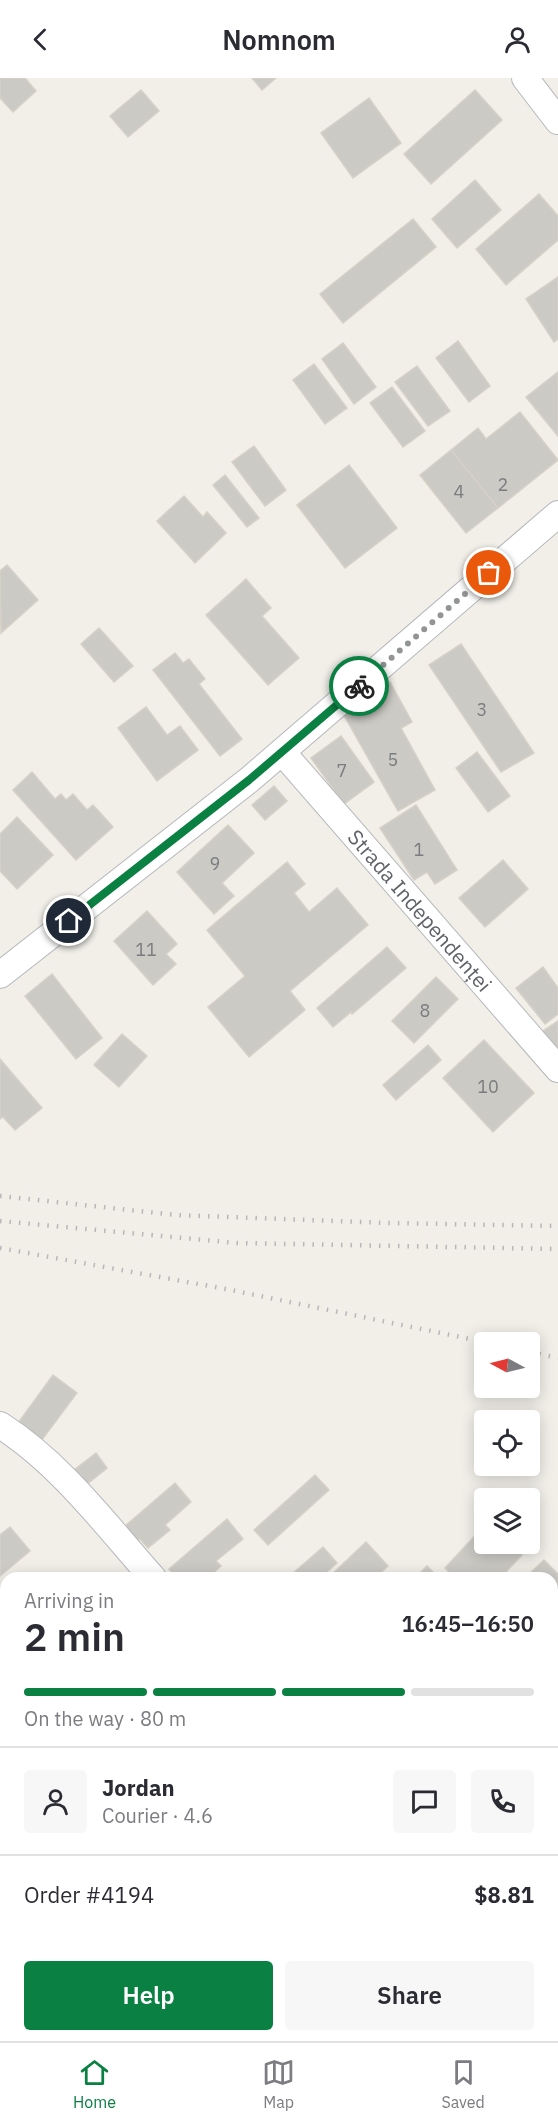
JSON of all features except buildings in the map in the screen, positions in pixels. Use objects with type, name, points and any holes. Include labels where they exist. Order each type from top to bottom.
[{"type":"street","points":[[525,78],[558,121]]},
{"type":"street","points":[[0,975],[240,787],[558,514]]},
{"type":"street","name":"Strada Independenței","points":[[282,752],[558,1069]]},
{"type":"street","points":[[0,1425],[23,1440],[63,1477],[148,1572]]},
{"type":"railway","points":[[0,1196],[176,1215],[388,1223],[558,1226]]},
{"type":"railway","points":[[0,1221],[237,1243],[558,1249]]},
{"type":"railway","points":[[0,1248],[226,1289],[474,1340]]},
{"type":"railway","points":[[540,1354],[558,1358]]},
{"type":"way so far","points":[[359,686],[489,573]]},
{"type":"route","points":[[69,921],[249,780],[359,686]]}]
